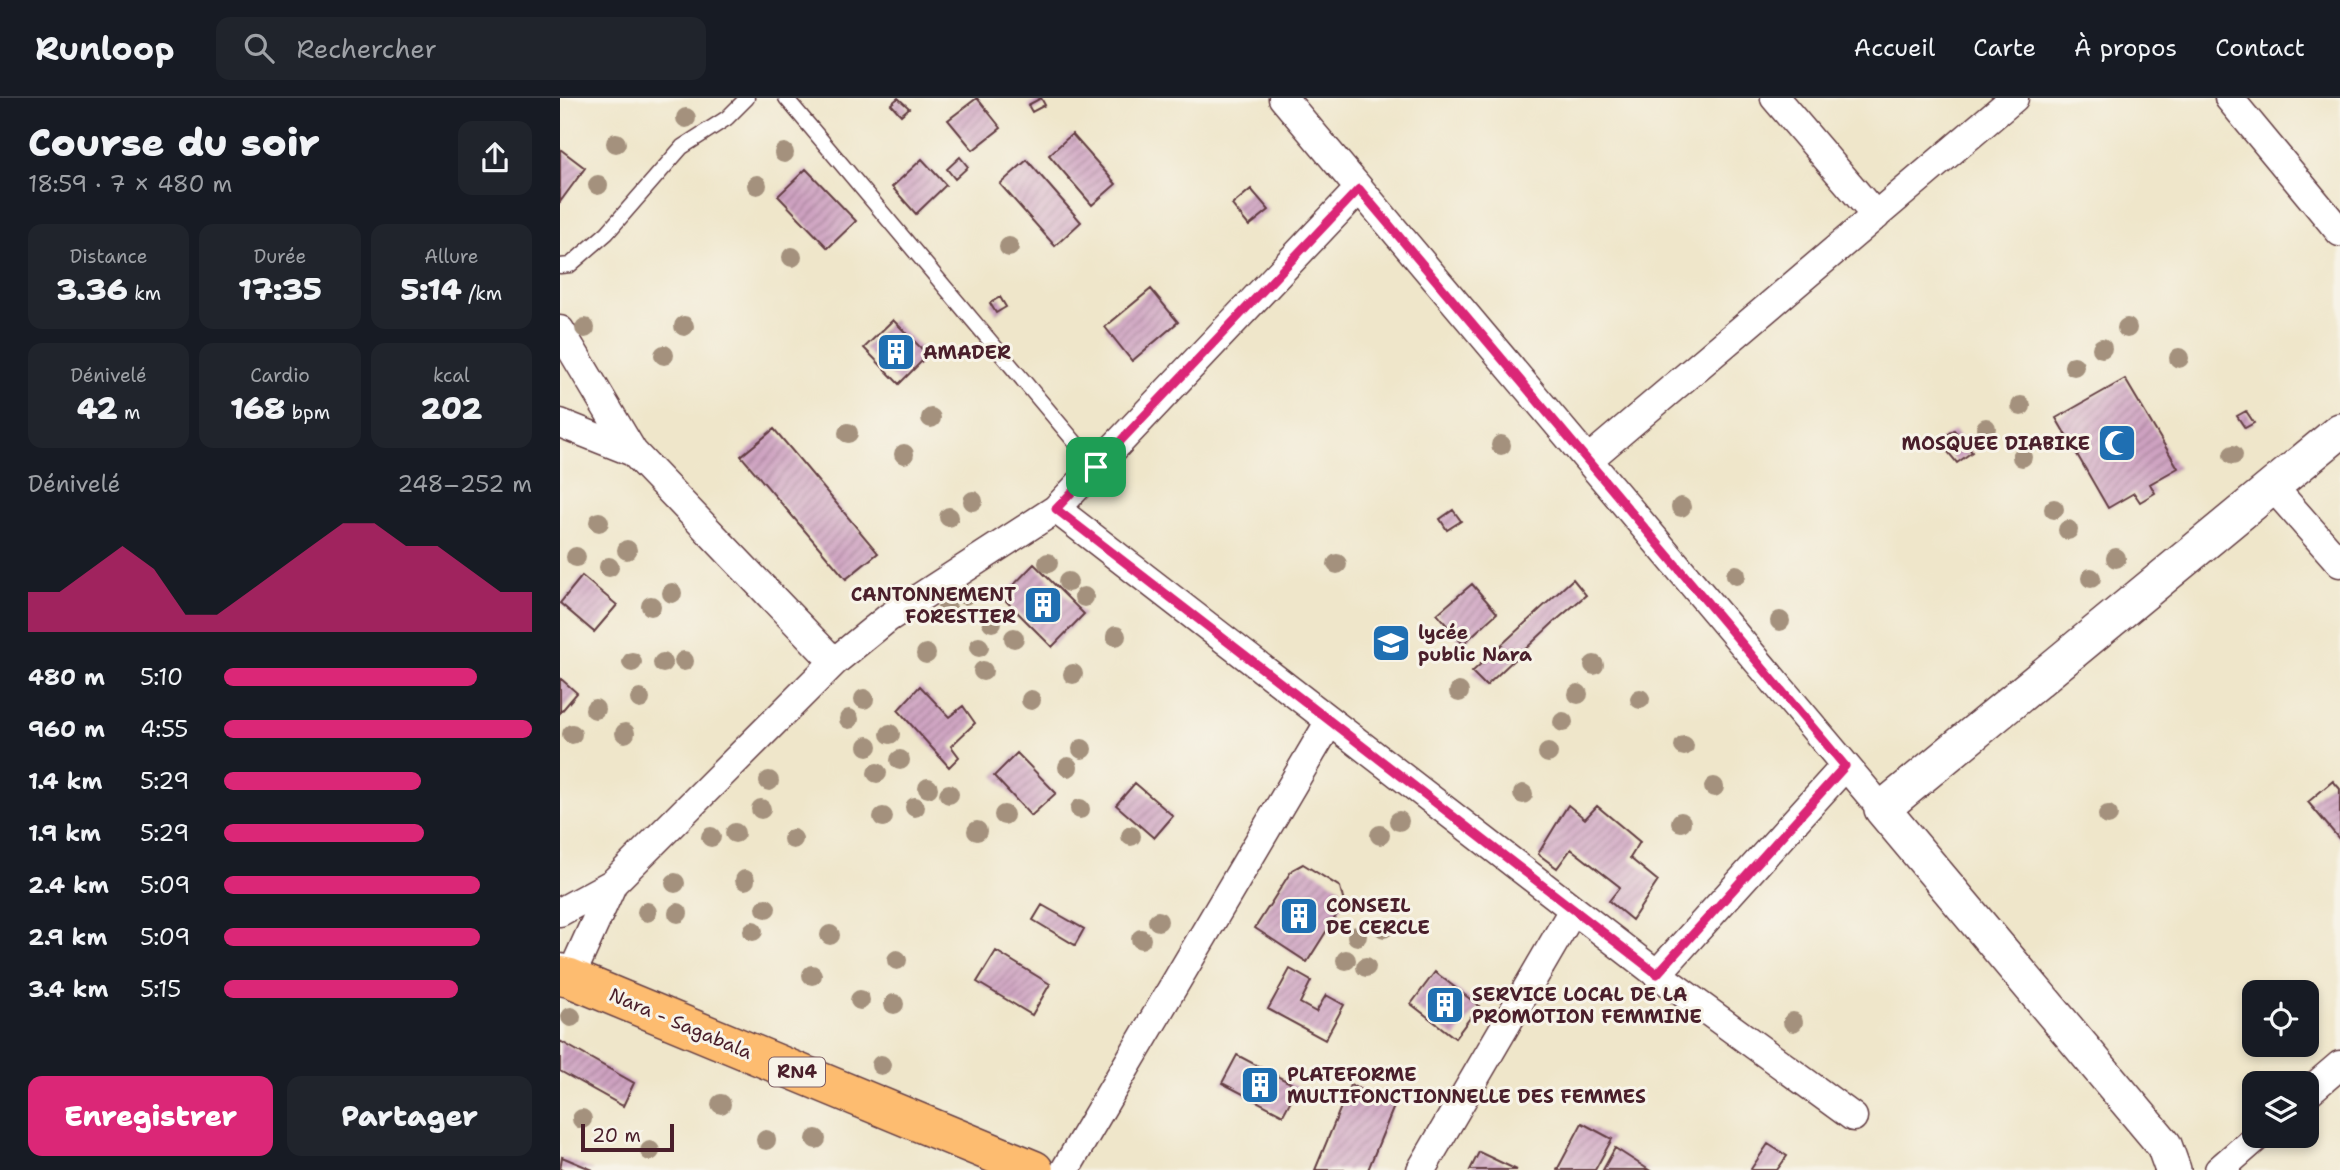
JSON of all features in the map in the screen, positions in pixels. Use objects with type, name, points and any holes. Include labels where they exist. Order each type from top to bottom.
[{"type":"main road","name":"Nara - Sagabala","points":[[564,974],[1034,1170]]},
{"type":"street","points":[[1283,98],[2164,1145],[2173,1170]]},
{"type":"street","points":[[1775,98],[1876,216]]},
{"type":"street","points":[[1588,460],[2014,98]]},
{"type":"street","points":[[2229,98],[2340,232]]},
{"type":"street","points":[[560,912],[613,883],[834,662],[888,618],[1056,509],[1359,189]]},
{"type":"street","points":[[560,330],[633,452],[834,662]]},
{"type":"street","points":[[560,423],[633,452]]},
{"type":"street","points":[[1882,809],[2340,431]]},
{"type":"street","points":[[2273,487],[2340,563]]},
{"type":"street","points":[[1056,509],[1657,974],[1853,1117]]},
{"type":"street","points":[[1065,1170],[1330,722]]},
{"type":"street","points":[[1657,974],[1845,766]]},
{"type":"street","points":[[564,974],[613,883]]},
{"type":"street","points":[[1422,1170],[1573,909]]},
{"type":"street","points":[[2319,1083],[2340,1065]]},
{"type":"street","points":[[2219,1170],[2244,1148]]},
{"type":"lane","points":[[560,266],[570,265],[607,233],[682,147],[727,118],[747,98]]},
{"type":"lane","points":[[786,98],[1096,467]]},
{"type":"building","points":[[898,98],[909,108],[901,115],[891,104]]},
{"type":"building","points":[[977,98],[1001,128],[973,150],[948,120]]},
{"type":"building","points":[[1041,98],[1045,105],[1032,112],[1028,105]]},
{"type":"building","points":[[1072,134],[1116,184],[1092,205],[1049,155]]},
{"type":"building","points":[[560,149],[585,168],[560,202]]},
{"type":"building","points":[[960,157],[968,167],[955,179],[947,169]]},
{"type":"building","points":[[922,159],[946,185],[916,214],[892,187]]},
{"type":"building","points":[[1027,160],[1081,222],[1055,246],[1000,184]]},
{"type":"building","points":[[806,169],[856,221],[828,248],[778,196]]},
{"type":"building","points":[[1251,189],[1269,210],[1249,226],[1232,205]]},
{"type":"building","points":[[1151,289],[1178,322],[1132,361],[1105,327]]},
{"type":"building","points":[[1000,297],[1006,307],[996,313],[990,303]]},
{"type":"building","name":"AMADER","points":[[893,320],[928,355],[899,384],[864,348]]},
{"type":"building","name":"MOSQUEE DIABIKE","points":[[2125,379],[2178,468],[2150,484],[2155,493],[2140,502],[2134,493],[2108,508],[2056,418]]},
{"type":"building","points":[[2246,411],[2254,423],[2245,428],[2237,416]]},
{"type":"building","points":[[774,429],[878,553],[846,579],[741,456]]},
{"type":"building","points":[[1954,430],[1972,452],[1957,463],[1939,441]]},
{"type":"building","points":[[1453,510],[1461,521],[1447,530],[1440,519]]},
{"type":"building","name":"CANTONNEMENT FORESTIER","points":[[1034,564],[1084,614],[1052,647],[1002,597]]},
{"type":"building","points":[[582,576],[617,605],[594,632],[560,603]]},
{"type":"building","points":[[1573,579],[1586,595],[1486,686],[1472,672]]},
{"type":"building","points":[[1472,584],[1497,613],[1463,644],[1437,614]]},
{"type":"building","points":[[560,678],[577,693],[560,713]]},
{"type":"building","points":[[920,686],[949,717],[963,706],[975,723],[951,746],[959,757],[949,767],[898,710]]},
{"type":"building","points":[[1017,753],[1056,793],[1031,816],[994,776]]},
{"type":"building","points":[[2333,781],[2340,789],[2340,840],[2308,802]]},
{"type":"building","points":[[1135,783],[1173,816],[1154,838],[1116,805]]},
{"type":"building","points":[[1568,805],[1585,819],[1597,806],[1640,842],[1630,858],[1658,881],[1632,920],[1609,901],[1620,887],[1571,849],[1557,868],[1538,854]]},
{"type":"building","name":"CONSEIL DE CERCLE","points":[[1303,864],[1340,887],[1344,903],[1307,962],[1255,928],[1292,870]]},
{"type":"building","points":[[1042,905],[1084,929],[1075,945],[1033,920]]},
{"type":"building","points":[[996,951],[1050,984],[1032,1015],[977,982]]},
{"type":"building","name":"CONSEIL DE CERCLE","points":[[1290,969],[1311,981],[1300,1003],[1316,1012],[1326,995],[1344,1005],[1325,1040],[1268,1009]]},
{"type":"building","name":"SERVICE LOCAL DE LA PROMOTION FEMMINE","points":[[1435,972],[1479,1006],[1455,1038],[1411,1004]]},
{"type":"building","points":[[560,1041],[634,1083],[623,1106],[560,1071]]},
{"type":"building","name":"PLATEFORME MULTIFONCTIONNELLE DES FEMMES","points":[[1237,1055],[1298,1087],[1283,1115],[1222,1083]]},
{"type":"building","points":[[1350,1085],[1395,1104],[1368,1170],[1315,1170]]},
{"type":"building","points":[[1582,1123],[1612,1139],[1595,1170],[1557,1170]]},
{"type":"building","points":[[1768,1144],[1787,1156],[1777,1170],[1751,1169]]},
{"type":"building","points":[[1615,1148],[1649,1170],[1603,1170]]},
{"type":"building","points":[[1479,1152],[1517,1170],[1470,1170]]},
{"type":"building","points":[[562,1157],[593,1170],[560,1170]]},
{"type":"place","name":"AMADER","points":[[896,352]]},
{"type":"place","name":"MOSQUEE DIABIKE","points":[[2117,443]]},
{"type":"place","name":"CANTONNEMENT FORESTIER","points":[[1043,605]]},
{"type":"place","name":"lycée public Nara","points":[[1391,643]]},
{"type":"place","name":"CONSEIL DE CERCLE","points":[[1299,916]]},
{"type":"place","name":"SERVICE LOCAL DE LA PROMOTION FEMMINE","points":[[1445,1005]]},
{"type":"place","name":"PLATEFORME MULTIFONCTIONNELLE DES FEMMES","points":[[1260,1085]]},
{"type":"route","points":[[1359,189],[1845,766],[1657,974],[1056,509],[1096,467],[1359,189]]}]
